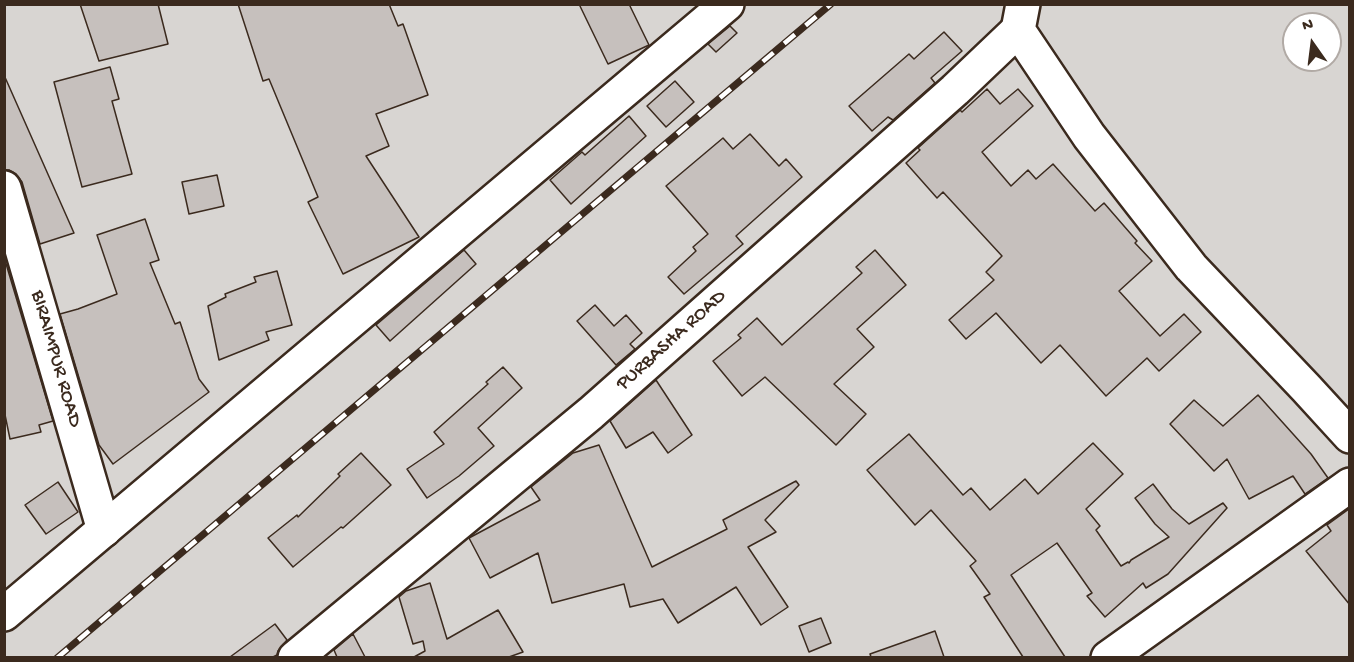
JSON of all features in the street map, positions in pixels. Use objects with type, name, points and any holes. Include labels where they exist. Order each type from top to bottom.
[{"type":"street","points":[[4,614],[727,4]]},
{"type":"street","points":[[1020,17],[1089,136],[1191,267],[1350,436]]},
{"type":"street","name":"PURBASHA ROAD","points":[[295,657],[591,413],[938,106],[1020,17]]},
{"type":"street","name":"BIRAIMPUR ROAD","points":[[4,188],[104,530]]},
{"type":"street","points":[[1108,657],[1350,485]]},
{"type":"shaded area","points":[[5,5],[1349,5],[1349,657],[5,657]]},
{"type":"building","points":[[80,4],[158,4],[168,44],[99,61]]},
{"type":"building","points":[[238,4],[389,4],[398,26],[403,24],[428,95],[376,114],[389,146],[366,156],[419,237],[343,274],[308,202],[318,197],[269,79],[263,81]]},
{"type":"building","points":[[579,4],[629,4],[649,45],[608,64]]},
{"type":"building","points":[[730,26],[737,33],[716,52],[708,44]]},
{"type":"building","points":[[944,32],[962,51],[931,78],[935,83],[893,120],[888,117],[872,131],[849,106],[909,54],[914,59]]},
{"type":"building","points":[[110,67],[119,99],[112,101],[132,174],[82,187],[54,82]]},
{"type":"building","points":[[4,75],[74,233],[40,244],[22,182],[16,174],[4,170]]},
{"type":"building","points":[[675,81],[694,102],[666,127],[647,106]]},
{"type":"building","points":[[987,89],[1000,104],[1018,89],[1033,106],[982,152],[1011,186],[1028,170],[1036,179],[1053,164],[1095,211],[1104,203],[1152,261],[1119,291],[1160,336],[1184,314],[1201,332],[1159,371],[1147,358],[1106,396],[1060,345],[1041,363],[996,313],[966,339],[949,320],[994,280],[986,272],[1002,256],[943,192],[937,198],[906,163],[920,150],[918,148]]},
{"type":"building","points":[[629,116],[646,136],[571,204],[550,180],[582,152],[585,155]]},
{"type":"building","points":[[750,134],[779,166],[786,159],[802,177],[736,236],[743,244],[684,294],[668,277],[696,251],[693,247],[708,234],[666,186],[723,138],[733,149]]},
{"type":"building","points":[[217,175],[224,206],[189,214],[182,182]]},
{"type":"building","points":[[145,219],[159,260],[150,263],[175,324],[180,322],[199,379],[209,392],[113,464],[99,445],[60,314],[117,294],[97,235]]},
{"type":"building","points":[[464,250],[476,264],[390,341],[376,325]]},
{"type":"building","points":[[875,250],[906,285],[857,329],[874,347],[834,384],[866,414],[836,445],[765,377],[742,396],[713,361],[741,338],[738,335],[757,318],[782,345],[862,273],[856,267]]},
{"type":"building","points":[[4,257],[53,421],[39,425],[41,432],[10,439],[4,410]]},
{"type":"building","points":[[277,271],[292,325],[266,332],[269,340],[219,360],[208,306],[226,297],[225,294],[256,282],[254,277]]},
{"type":"building","points":[[595,305],[614,326],[626,315],[642,333],[630,344],[635,349],[616,365],[577,321]]},
{"type":"building","points":[[503,367],[522,388],[478,428],[494,446],[459,476],[427,498],[407,469],[444,444],[434,432],[488,384],[486,382]]},
{"type":"building","points":[[656,380],[692,435],[668,453],[653,432],[626,448],[610,421]]},
{"type":"building","points":[[1258,395],[1311,454],[1328,478],[1305,494],[1293,476],[1249,499],[1227,459],[1214,471],[1170,424],[1194,400],[1223,426]]},
{"type":"building","points":[[909,434],[963,495],[971,488],[990,510],[1025,479],[1038,494],[1093,443],[1123,474],[1086,509],[1100,526],[1096,530],[1121,566],[1169,537],[1155,524],[1135,498],[1153,484],[1172,509],[1189,524],[1223,503],[1227,508],[1168,574],[1146,588],[1143,583],[1105,617],[1087,596],[1092,593],[1057,543],[1011,575],[1065,657],[1023,657],[984,597],[990,594],[970,566],[976,561],[931,510],[915,525],[867,470]]},
{"type":"building","points":[[599,445],[652,567],[727,529],[723,520],[796,481],[799,485],[765,520],[776,532],[748,547],[788,607],[761,625],[736,587],[678,623],[663,599],[630,607],[624,584],[552,603],[538,553],[490,578],[469,538],[540,500],[531,487],[573,453]]},
{"type":"building","points":[[361,453],[391,485],[343,528],[341,527],[293,567],[268,538],[297,515],[298,517]]},
{"type":"building","points":[[58,482],[78,512],[46,534],[25,505]]},
{"type":"building","points":[[1349,509],[1350,605],[1306,551],[1331,531],[1327,525]]},
{"type":"building","points":[[430,583],[447,639],[498,610],[523,652],[509,657],[414,657],[425,651],[423,641],[413,644],[399,597],[406,591]]},
{"type":"building","points":[[821,618],[831,643],[809,652],[799,626]]},
{"type":"building","points":[[275,624],[287,640],[277,655],[273,657],[230,657]]},
{"type":"building","points":[[935,631],[944,657],[871,657],[870,654]]},
{"type":"building","points":[[353,634],[365,657],[337,657],[334,650]]},
{"type":"railway","points":[[57,658],[831,4]]}]
